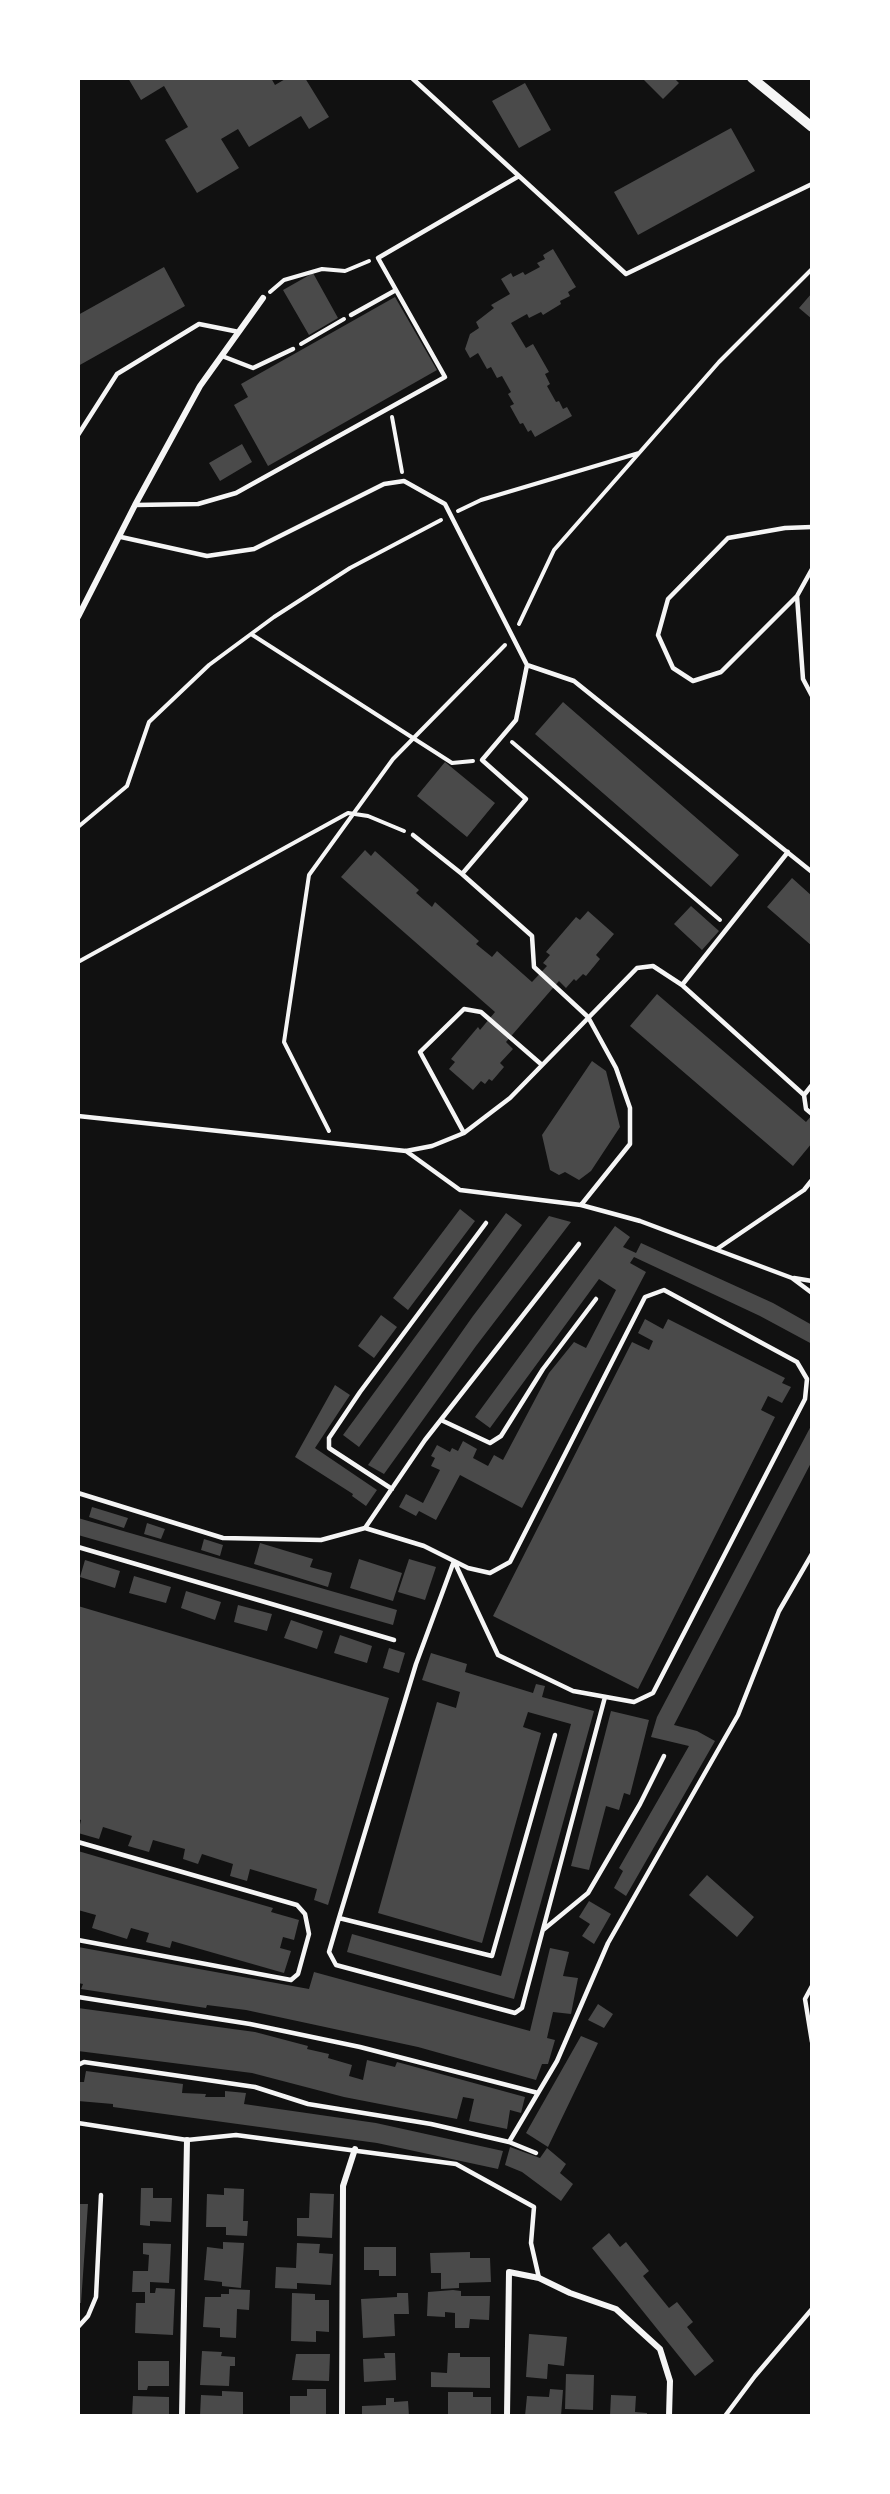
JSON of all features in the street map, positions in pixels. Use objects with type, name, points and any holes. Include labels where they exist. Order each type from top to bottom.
[{"type":"street","points":[[753,78],[812,128]]},
{"type":"street","points":[[78,617],[121,537],[135,505],[200,386],[263,298]]},
{"type":"street","points":[[182,2416],[187,2140]]},
{"type":"street","points":[[342,2416],[343,2186],[355,2150]]},
{"type":"street","points":[[507,2416],[509,2272],[539,2278],[570,2293],[616,2309],[660,2349],[670,2381],[669,2416]]},
{"type":"lane","points":[[412,78],[626,274],[812,184]]},
{"type":"lane","points":[[135,505],[198,504],[236,492],[445,377],[378,258],[519,176]]},
{"type":"lane","points":[[351,315],[396,290]]},
{"type":"lane","points":[[78,435],[117,374],[199,324],[239,332]]},
{"type":"lane","points":[[222,356],[253,368],[293,349]]},
{"type":"lane","points":[[121,537],[207,556],[254,549],[384,484],[404,481],[445,504],[527,666],[516,720],[482,760],[526,799],[462,874]]},
{"type":"lane","points":[[812,527],[785,528],[728,538],[668,599],[658,635],[673,668],[693,681],[721,672],[797,596],[812,569]]},
{"type":"lane","points":[[797,596],[803,679],[812,696]]},
{"type":"lane","points":[[527,666],[574,681],[812,872]]},
{"type":"lane","points":[[413,835],[462,874],[532,936],[534,967],[588,1017],[616,1068],[630,1108],[630,1144],[581,1205]]},
{"type":"lane","points":[[682,985],[788,852]]},
{"type":"lane","points":[[78,1116],[406,1151],[432,1146],[464,1133],[510,1098],[637,968],[654,966],[682,985],[804,1095],[806,1109],[812,1114]]},
{"type":"lane","points":[[464,1133],[420,1052],[464,1010],[481,1012],[542,1065]]},
{"type":"lane","points":[[804,1095],[812,1085]]},
{"type":"lane","points":[[406,1151],[460,1190],[581,1205],[640,1221],[792,1278],[812,1281]]},
{"type":"lane","points":[[717,1249],[804,1190],[812,1180]]},
{"type":"lane","points":[[392,1489],[329,1448],[329,1438],[360,1392],[486,1223]]},
{"type":"lane","points":[[365,1527],[441,1420],[579,1244]]},
{"type":"lane","points":[[792,1278],[812,1293]]},
{"type":"lane","points":[[78,1493],[223,1538],[321,1540],[365,1527],[424,1546],[454,1561],[468,1568],[490,1573],[510,1562],[645,1297],[664,1290],[797,1362],[807,1379],[805,1399],[653,1693],[634,1702],[573,1691],[498,1655],[454,1561]]},
{"type":"lane","points":[[441,1420],[490,1443],[501,1436],[543,1369],[596,1299]]},
{"type":"lane","points":[[78,1547],[393,1640]]},
{"type":"lane","points":[[509,2142],[557,2061],[608,1943],[738,1716],[779,1611],[812,1554]]},
{"type":"lane","points":[[454,1561],[416,1664],[329,1952],[336,1965],[515,2013],[522,2008],[605,1697]]},
{"type":"lane","points":[[339,1918],[492,1956],[555,1735]]},
{"type":"lane","points":[[543,1930],[588,1893],[640,1804],[664,1756]]},
{"type":"lane","points":[[78,1842],[297,1905],[305,1914],[309,1934],[298,1974],[291,1980],[78,1940]]},
{"type":"lane","points":[[812,1986],[805,1999],[812,2042]]},
{"type":"lane","points":[[78,1997],[250,2024],[360,2047],[538,2093]]},
{"type":"lane","points":[[78,2065],[84,2062],[255,2087],[308,2104],[431,2124],[509,2142],[536,2153]]},
{"type":"lane","points":[[78,2123],[187,2140],[237,2135],[456,2164],[534,2207],[531,2243],[539,2278]]},
{"type":"lane","points":[[78,2327],[88,2316],[96,2297],[101,2195]]},
{"type":"lane","points":[[725,2416],[755,2376],[812,2309]]},
{"type":"path","points":[[263,298],[284,280],[322,268],[345,270],[378,258]]},
{"type":"path","points":[[335,1144],[284,1042],[309,875],[393,759],[513,637],[554,549],[719,362],[812,269]]},
{"type":"path","points":[[293,349],[351,315]]},
{"type":"path","points":[[390,407],[404,481]]},
{"type":"path","points":[[78,827],[127,786],[148,723],[209,665],[250,634],[350,568],[481,500],[639,453]]},
{"type":"path","points":[[250,634],[452,762],[482,760]]},
{"type":"path","points":[[504,736],[729,927]]},
{"type":"path","points":[[78,962],[348,813],[368,816],[413,835]]},
{"type":"building","points":[[128,78],[271,78],[275,85],[287,78],[305,78],[329,117],[309,129],[301,116],[249,147],[238,129],[221,139],[239,168],[197,193],[165,140],[188,127],[164,86],[141,100]]},
{"type":"building","points":[[642,78],[674,78],[679,83],[663,99]]},
{"type":"building","points":[[525,83],[551,130],[519,148],[492,101]]},
{"type":"building","points":[[731,128],[755,171],[638,235],[614,192]]},
{"type":"building","points":[[553,249],[576,287],[568,292],[570,296],[560,301],[561,304],[543,315],[541,312],[529,318],[527,314],[511,323],[526,348],[533,344],[549,372],[545,374],[550,384],[547,386],[556,402],[559,401],[563,409],[567,407],[572,416],[535,437],[531,430],[528,432],[523,423],[520,424],[510,406],[514,404],[508,394],[511,392],[502,376],[497,378],[491,367],[487,369],[478,353],[470,358],[465,349],[470,334],[479,328],[476,322],[494,308],[491,305],[510,294],[501,279],[511,273],[513,277],[523,272],[525,275],[540,267],[537,263],[545,259],[543,255]]},
{"type":"building","points":[[164,267],[185,306],[78,366],[78,315]]},
{"type":"building","points":[[313,273],[338,318],[309,335],[283,290]]},
{"type":"building","points":[[812,293],[812,319],[799,308]]},
{"type":"building","points":[[395,297],[437,370],[268,466],[234,405],[248,397],[241,384]]},
{"type":"building","points":[[242,444],[252,462],[220,481],[209,463]]},
{"type":"building","points":[[563,702],[739,855],[711,887],[535,734]]},
{"type":"building","points":[[445,762],[495,803],[467,837],[417,796]]},
{"type":"building","points":[[365,850],[371,856],[375,851],[419,890],[416,893],[432,907],[435,902],[479,941],[476,944],[492,957],[497,951],[532,982],[547,966],[543,963],[550,955],[546,952],[576,917],[580,920],[588,911],[614,934],[596,955],[600,959],[586,976],[583,974],[576,981],[574,979],[566,988],[559,981],[506,1042],[513,1049],[500,1063],[504,1067],[492,1081],[489,1079],[485,1084],[481,1081],[473,1090],[449,1069],[455,1062],[451,1059],[478,1027],[480,1030],[495,1012],[341,877]]},
{"type":"building","points":[[792,878],[812,896],[812,946],[767,907]]},
{"type":"building","points":[[691,906],[719,931],[702,950],[674,924]]},
{"type":"building","points":[[657,994],[806,1122],[812,1115],[812,1143],[793,1166],[630,1026]]},
{"type":"building","points":[[592,1061],[606,1071],[620,1127],[591,1171],[579,1180],[565,1172],[559,1175],[550,1170],[542,1135]]},
{"type":"building","points":[[460,1209],[475,1221],[408,1310],[393,1298]]},
{"type":"building","points":[[506,1213],[522,1225],[359,1447],[343,1435]]},
{"type":"building","points":[[549,1216],[571,1222],[476,1346],[384,1474],[368,1465],[473,1316]]},
{"type":"building","points":[[615,1226],[630,1237],[623,1247],[636,1253],[641,1243],[773,1303],[812,1325],[812,1344],[760,1316],[634,1257],[630,1263],[646,1272],[522,1508],[460,1475],[436,1520],[419,1511],[416,1516],[399,1507],[406,1494],[423,1503],[440,1470],[431,1466],[435,1458],[431,1456],[437,1445],[450,1452],[452,1448],[458,1451],[463,1441],[477,1449],[473,1458],[488,1466],[494,1455],[503,1460],[549,1373],[574,1342],[586,1348],[616,1290],[599,1279],[490,1428],[475,1417]]},
{"type":"building","points":[[381,1315],[397,1327],[374,1358],[358,1346]]},
{"type":"building","points":[[645,1319],[663,1329],[668,1319],[785,1378],[782,1383],[791,1387],[782,1403],[768,1396],[761,1410],[775,1417],[638,1689],[493,1616],[632,1342],[649,1350],[653,1341],[638,1333]]},
{"type":"building","points":[[335,1385],[350,1395],[315,1448],[377,1490],[366,1506],[352,1496],[353,1494],[295,1457]]},
{"type":"building","points":[[812,1424],[812,1461],[674,1725],[697,1731],[715,1741],[626,1896],[614,1888],[623,1871],[619,1868],[689,1746],[651,1737],[657,1717]]},
{"type":"building","points":[[92,1507],[128,1518],[124,1528],[89,1517]]},
{"type":"building","points":[[78,1518],[397,1610],[393,1625],[78,1535]]},
{"type":"building","points":[[147,1523],[165,1529],[161,1539],[144,1534]]},
{"type":"building","points":[[204,1539],[223,1545],[220,1556],[201,1550]]},
{"type":"building","points":[[260,1543],[313,1559],[310,1567],[332,1573],[328,1587],[254,1564]]},
{"type":"building","points":[[359,1559],[402,1573],[393,1601],[350,1588]]},
{"type":"building","points":[[409,1559],[436,1567],[425,1600],[398,1592]]},
{"type":"building","points":[[85,1560],[120,1571],[115,1588],[80,1577]]},
{"type":"building","points":[[134,1576],[171,1587],[166,1603],[129,1593]]},
{"type":"building","points":[[186,1591],[221,1602],[215,1620],[181,1608]]},
{"type":"building","points":[[238,1605],[272,1614],[267,1631],[234,1622]]},
{"type":"building","points":[[78,1606],[389,1698],[328,1905],[314,1900],[317,1889],[250,1869],[247,1881],[230,1876],[233,1864],[202,1854],[198,1864],[183,1859],[185,1849],[153,1840],[149,1852],[128,1846],[132,1836],[103,1827],[99,1839],[78,1833],[81,1820],[78,1819]]},
{"type":"building","points":[[291,1620],[323,1631],[317,1649],[284,1638]]},
{"type":"building","points":[[340,1635],[372,1646],[367,1663],[334,1653]]},
{"type":"building","points":[[389,1648],[405,1653],[399,1673],[383,1668]]},
{"type":"building","points":[[431,1653],[467,1664],[465,1672],[533,1693],[536,1684],[545,1686],[542,1697],[594,1711],[514,1999],[347,1952],[352,1934],[501,1976],[571,1724],[528,1712],[523,1727],[541,1733],[482,1943],[378,1913],[437,1702],[456,1708],[460,1692],[422,1680]]},
{"type":"building","points":[[611,1711],[649,1720],[630,1795],[624,1793],[619,1810],[606,1806],[589,1870],[571,1866]]},
{"type":"building","points":[[78,1851],[273,1908],[271,1912],[299,1920],[294,1940],[283,1937],[280,1948],[291,1951],[284,1973],[172,1941],[170,1948],[146,1942],[149,1933],[131,1928],[127,1939],[92,1928],[96,1915],[78,1910]]},
{"type":"building","points":[[707,1875],[754,1917],[737,1937],[689,1895]]},
{"type":"building","points":[[589,1901],[611,1914],[594,1944],[582,1936],[590,1924],[579,1917]]},
{"type":"building","points":[[78,1947],[309,1989],[314,1972],[530,2031],[550,1948],[569,1952],[563,1976],[578,1978],[571,2014],[553,2012],[547,2038],[555,2040],[548,2064],[542,2064],[536,2080],[418,2047],[246,2010],[207,2005],[206,2008],[81,1989],[83,1984],[78,1983]]},
{"type":"building","points":[[598,2004],[613,2014],[604,2028],[588,2020]]},
{"type":"building","points":[[78,2008],[255,2032],[329,2054],[328,2058],[352,2065],[349,2076],[363,2080],[367,2060],[395,2067],[397,2062],[525,2097],[521,2113],[510,2110],[507,2129],[469,2121],[474,2099],[463,2097],[457,2119],[344,2097],[252,2073],[78,2051]]},
{"type":"building","points":[[581,2036],[598,2043],[548,2147],[526,2133]]},
{"type":"building","points":[[86,2071],[183,2084],[182,2093],[206,2094],[205,2097],[225,2097],[225,2091],[246,2093],[244,2104],[376,2123],[503,2151],[498,2169],[377,2143],[113,2107],[113,2104],[78,2101],[78,2082],[84,2082]]},
{"type":"building","points":[[510,2147],[540,2158],[547,2148],[566,2164],[560,2173],[573,2184],[561,2201],[522,2172],[505,2165]]},
{"type":"building","points":[[141,2188],[153,2188],[153,2198],[172,2198],[171,2222],[150,2221],[150,2226],[140,2225]]},
{"type":"building","points":[[224,2188],[244,2189],[243,2221],[248,2221],[247,2236],[226,2235],[226,2227],[206,2227],[207,2194],[224,2195]]},
{"type":"building","points":[[310,2193],[334,2194],[332,2238],[297,2236],[297,2218],[309,2218]]},
{"type":"building","points":[[78,2204],[88,2204],[81,2303],[78,2303]]},
{"type":"building","points":[[609,2233],[620,2247],[626,2242],[649,2271],[643,2276],[669,2308],[677,2302],[693,2322],[687,2327],[714,2361],[695,2376],[592,2248]]},
{"type":"building","points":[[223,2242],[244,2243],[241,2288],[222,2286],[222,2282],[204,2280],[207,2247],[223,2249]]},
{"type":"building","points":[[143,2243],[171,2244],[169,2283],[150,2282],[150,2293],[155,2293],[156,2288],[175,2289],[173,2335],[135,2333],[136,2303],[145,2303],[145,2292],[132,2292],[133,2271],[148,2271],[149,2255],[143,2254]]},
{"type":"building","points":[[297,2243],[320,2244],[319,2253],[333,2254],[331,2285],[297,2283],[297,2289],[275,2288],[276,2267],[296,2268]]},
{"type":"building","points":[[364,2247],[396,2247],[396,2276],[379,2276],[379,2270],[364,2270]]},
{"type":"building","points":[[470,2252],[470,2258],[490,2258],[491,2282],[459,2283],[459,2288],[441,2289],[441,2273],[431,2273],[430,2253]]},
{"type":"building","points":[[229,2289],[250,2290],[249,2310],[237,2309],[236,2338],[220,2337],[220,2328],[203,2327],[205,2297],[221,2297],[221,2294],[229,2294]]},
{"type":"building","points":[[461,2291],[461,2296],[490,2296],[489,2320],[470,2319],[469,2328],[455,2328],[455,2313],[445,2312],[445,2317],[427,2316],[428,2292]]},
{"type":"building","points":[[292,2293],[315,2294],[315,2300],[329,2300],[329,2332],[316,2331],[316,2342],[291,2341]]},
{"type":"building","points":[[397,2293],[408,2293],[409,2314],[394,2314],[395,2336],[363,2338],[361,2299],[397,2297]]},
{"type":"building","points":[[529,2334],[567,2337],[564,2366],[548,2364],[547,2379],[526,2377]]},
{"type":"building","points":[[202,2351],[222,2352],[221,2356],[235,2357],[235,2366],[230,2366],[229,2386],[200,2385]]},
{"type":"building","points":[[384,2353],[395,2353],[396,2380],[364,2382],[363,2359],[385,2358]]},
{"type":"building","points":[[448,2353],[460,2353],[460,2357],[490,2357],[490,2388],[431,2387],[431,2372],[447,2373]]},
{"type":"building","points":[[296,2354],[330,2354],[329,2381],[292,2380]]},
{"type":"building","points":[[138,2361],[169,2361],[169,2386],[148,2386],[147,2390],[138,2390]]},
{"type":"building","points":[[566,2374],[594,2375],[593,2410],[565,2409]]},
{"type":"building","points":[[307,2389],[326,2389],[326,2416],[290,2416],[290,2396],[307,2396]]},
{"type":"building","points":[[550,2389],[563,2390],[561,2416],[525,2416],[527,2396],[549,2397]]},
{"type":"building","points":[[222,2391],[243,2392],[243,2416],[200,2416],[201,2395],[222,2396]]},
{"type":"building","points":[[448,2392],[473,2392],[473,2397],[491,2397],[491,2416],[448,2416]]},
{"type":"building","points":[[611,2395],[636,2396],[635,2412],[647,2413],[647,2416],[610,2416]]},
{"type":"building","points":[[133,2396],[169,2397],[169,2416],[132,2416]]},
{"type":"building","points":[[386,2398],[394,2398],[394,2402],[408,2401],[409,2416],[362,2416],[362,2406],[386,2405]]}]
